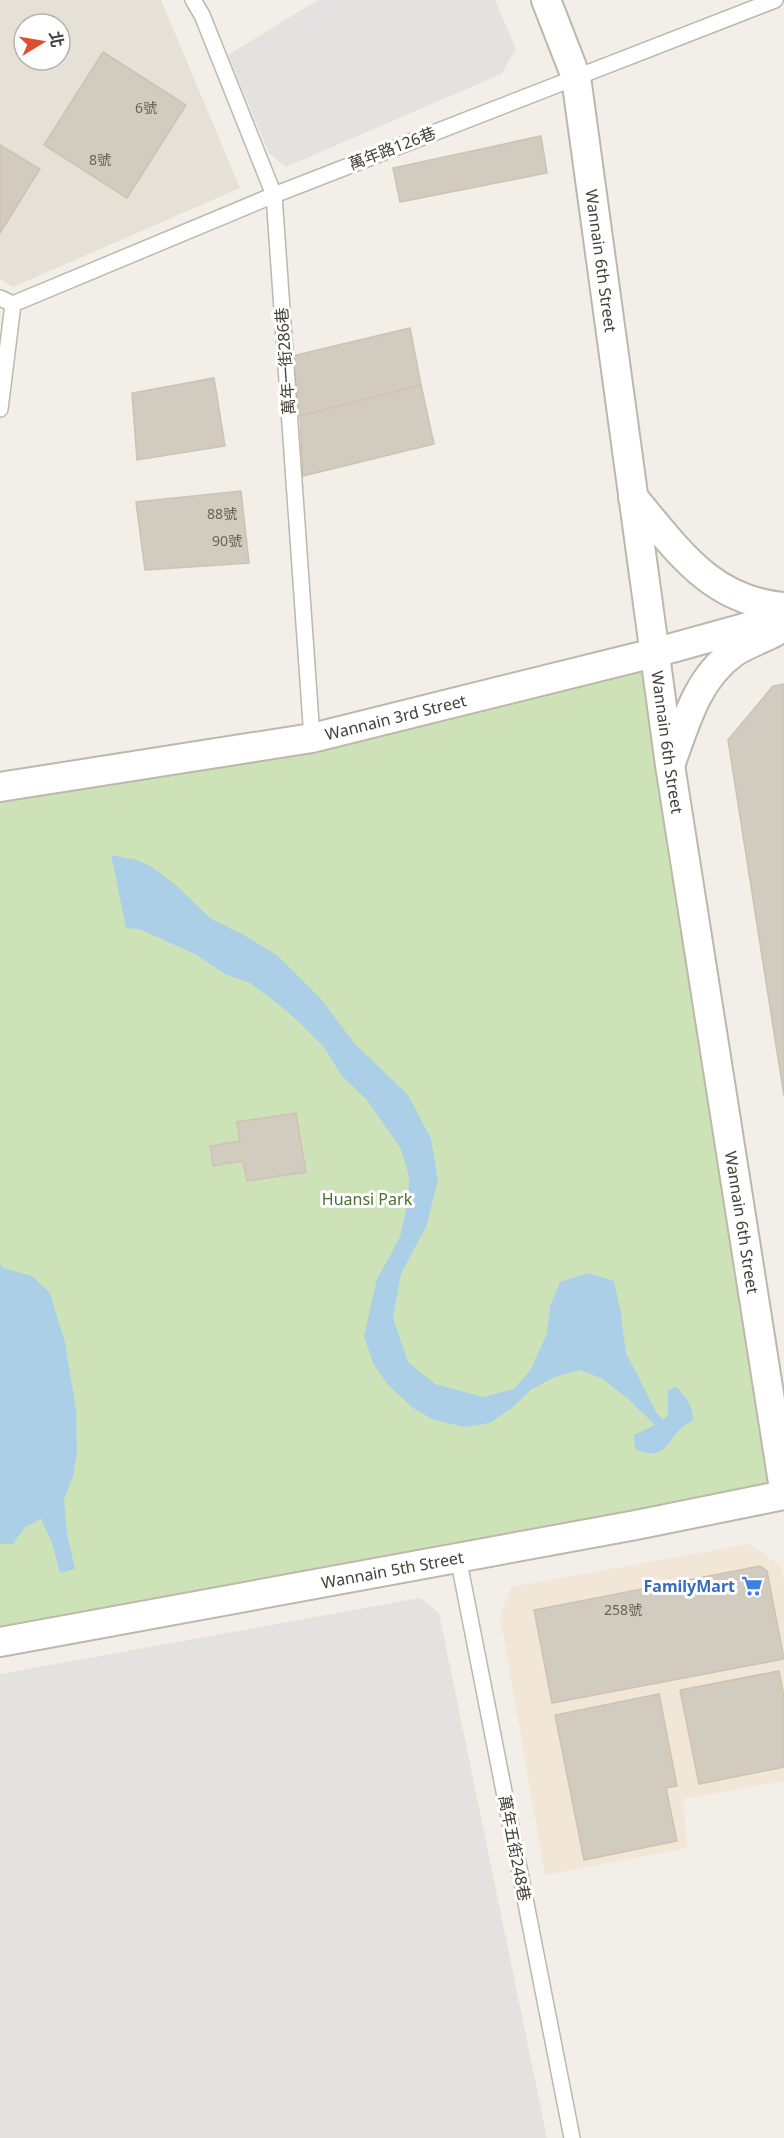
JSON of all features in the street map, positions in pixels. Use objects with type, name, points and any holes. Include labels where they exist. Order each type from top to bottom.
[{"type":"street","name":"Wannain 6th Street","points":[[546,0],[576,77],[670,765],[784,1489]]},
{"type":"street","points":[[633,497],[698,572],[720,588],[746,599],[784,607]]},
{"type":"street","name":"Wannain 3rd Street","points":[[0,787],[312,738],[784,617]]},
{"type":"street","points":[[670,765],[689,714],[705,681],[734,653],[784,628]]},
{"type":"street","name":"Wannain 5th Street","points":[[0,1642],[784,1495]]},
{"type":"lane","name":"萬年一街286巷","points":[[194,0],[274,195],[312,738]]},
{"type":"lane","name":"萬年路126巷","points":[[6,301],[775,0]]},
{"type":"lane","points":[[0,409],[6,301]]},
{"type":"lane","name":"萬年五街248巷","points":[[458,1557],[572,2138]]},
{"type":"shaded area","points":[[0,0],[161,0],[240,188],[13,287],[0,279]]},
{"type":"shaded area","points":[[318,0],[495,0],[516,49],[501,74],[286,167],[269,153],[228,55]]},
{"type":"shaded area","points":[[749,1544],[781,1566],[784,1581],[784,1781],[683,1799],[687,1848],[545,1875],[500,1616],[511,1587]]},
{"type":"shaded area","points":[[420,1598],[439,1613],[547,2138],[0,2138],[0,1674]]},
{"type":"green space","name":"Huansi Park","points":[[654,653],[784,1489],[0,1641],[0,785]]},
{"type":"water","points":[[111,855],[137,860],[152,867],[178,887],[210,918],[277,955],[321,999],[355,1044],[408,1095],[431,1139],[438,1180],[426,1227],[401,1274],[393,1318],[408,1362],[435,1384],[483,1397],[514,1389],[530,1371],[547,1334],[550,1306],[560,1282],[588,1273],[614,1281],[626,1353],[656,1412],[663,1420],[668,1415],[668,1390],[676,1387],[689,1402],[693,1421],[677,1432],[662,1450],[647,1453],[635,1449],[634,1435],[655,1425],[627,1398],[601,1378],[580,1370],[555,1377],[532,1389],[513,1407],[490,1423],[465,1427],[434,1420],[413,1408],[387,1384],[373,1363],[364,1336],[377,1279],[400,1237],[408,1201],[409,1176],[401,1149],[367,1100],[342,1076],[323,1046],[278,1004],[250,983],[225,974],[195,954],[139,929],[126,928]]},
{"type":"water","points":[[0,1264],[3,1268],[32,1276],[50,1293],[65,1343],[76,1409],[77,1451],[73,1477],[64,1499],[67,1533],[75,1569],[60,1573],[52,1543],[41,1519],[25,1527],[13,1544],[0,1544]]},
{"type":"building","points":[[103,52],[186,105],[127,198],[44,145]]},
{"type":"building","points":[[541,136],[547,173],[400,202],[393,168]]},
{"type":"building","points":[[0,145],[40,169],[0,233]]},
{"type":"building","points":[[410,328],[421,385],[300,416],[292,356]]},
{"type":"building","points":[[214,378],[225,446],[137,460],[132,393]]},
{"type":"building","points":[[421,385],[434,444],[303,476],[300,416]]},
{"type":"building","points":[[241,491],[249,563],[145,570],[136,502]]},
{"type":"building","points":[[784,684],[784,1096],[728,740],[773,686]]},
{"type":"building","points":[[296,1113],[306,1172],[247,1181],[243,1161],[213,1166],[210,1146],[240,1141],[237,1122]]},
{"type":"building","points":[[760,1566],[767,1571],[784,1659],[552,1703],[534,1610]]},
{"type":"building","points":[[779,1671],[784,1697],[784,1767],[699,1784],[680,1690]]},
{"type":"building","points":[[659,1694],[677,1786],[666,1788],[677,1841],[584,1860],[555,1715]]},
{"type":"place","name":"FamilyMart","points":[[752,1586]]}]
